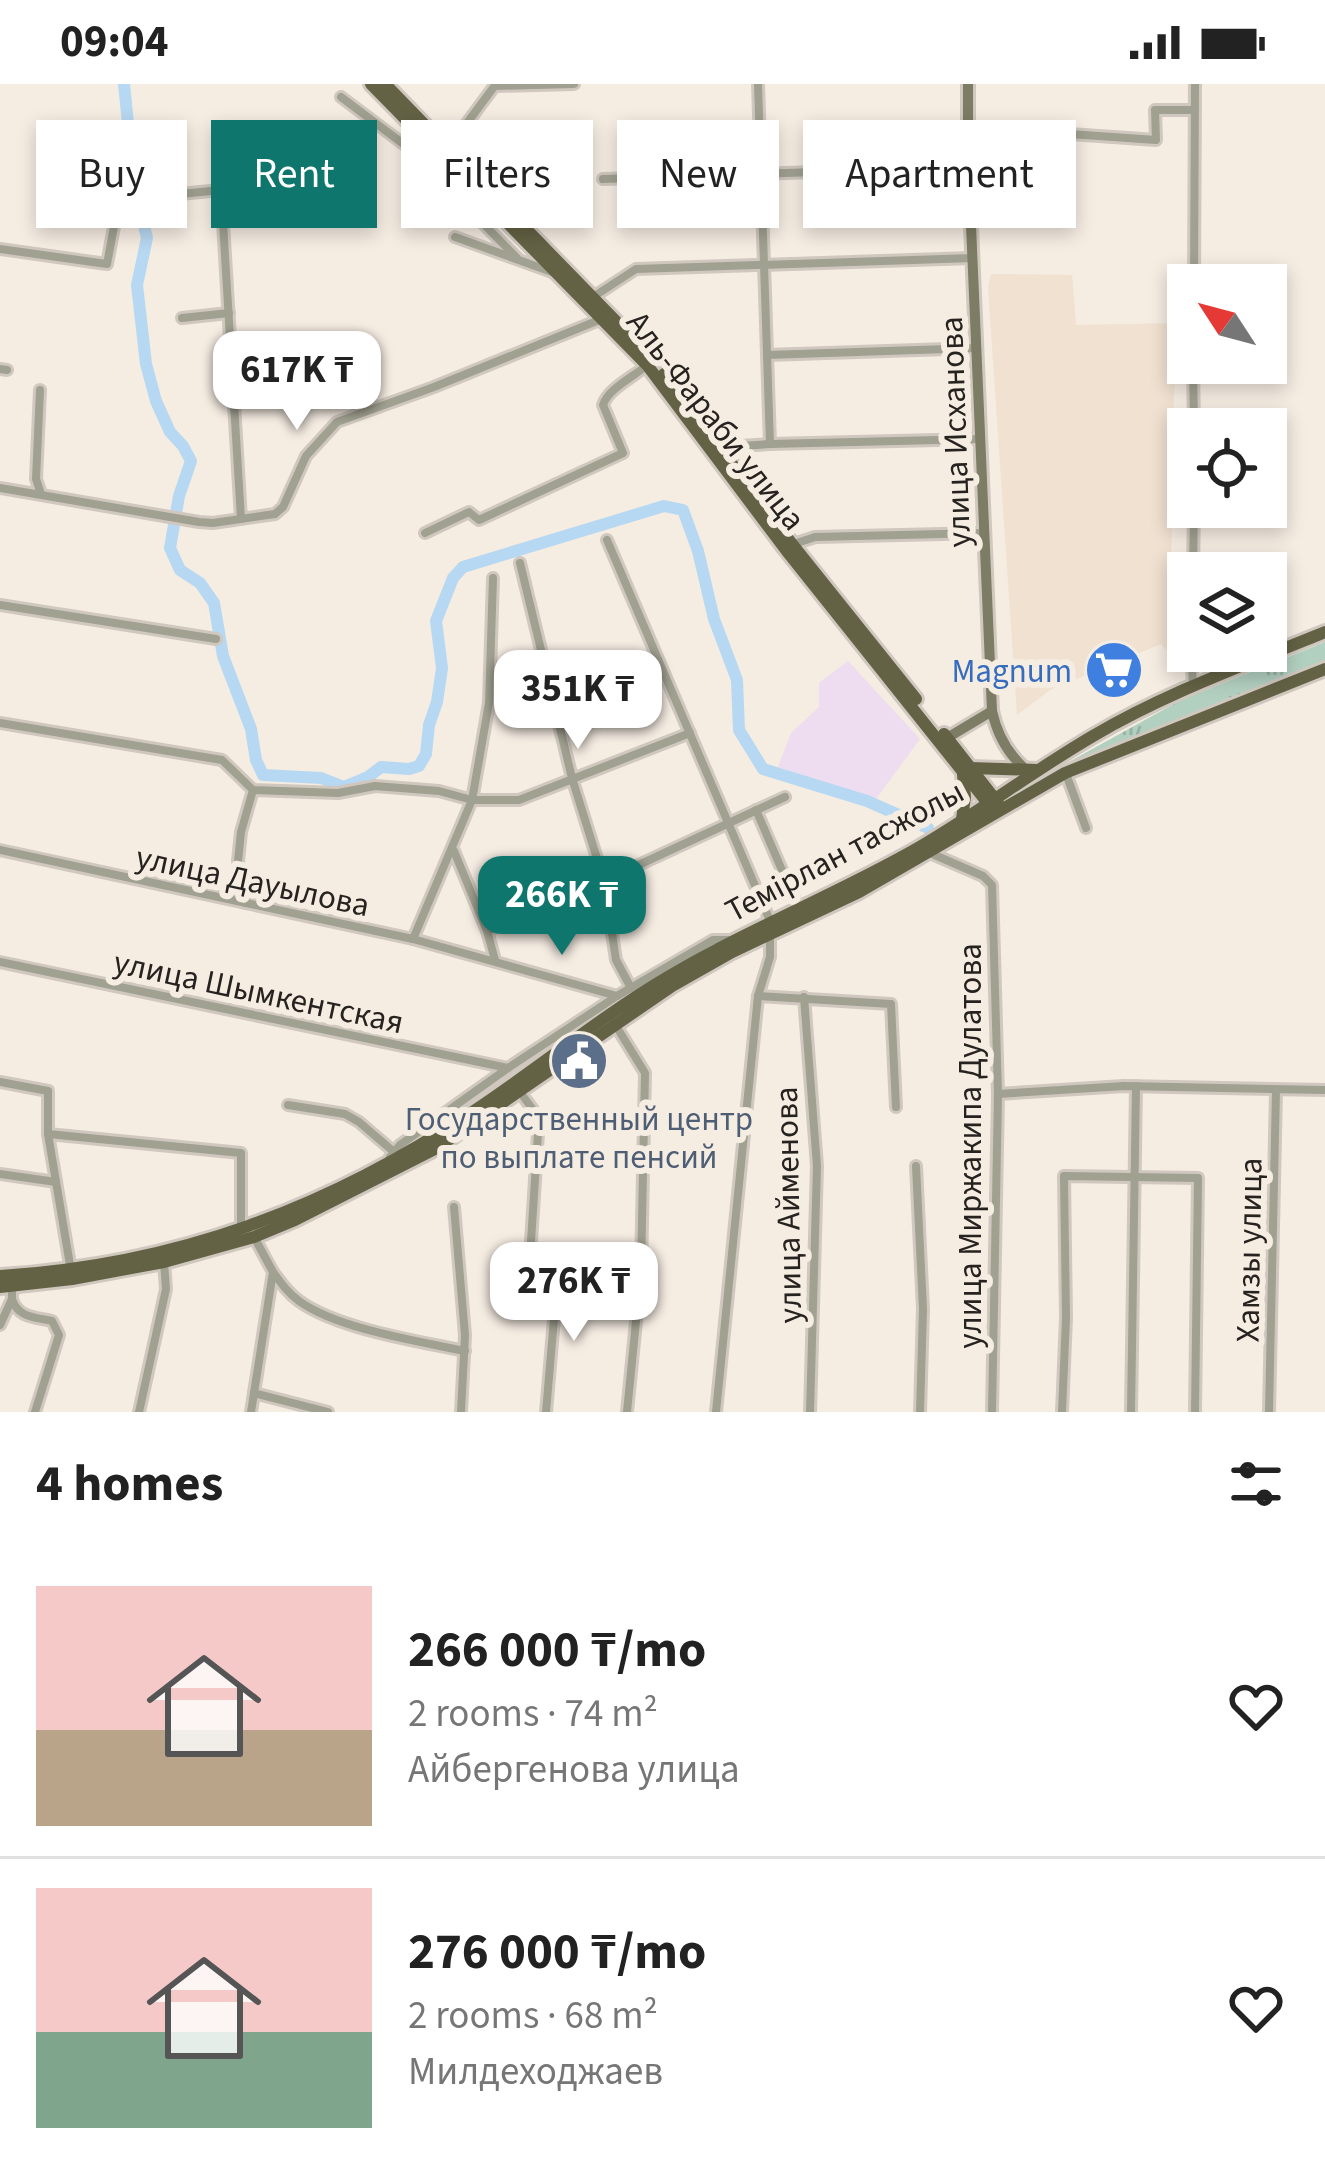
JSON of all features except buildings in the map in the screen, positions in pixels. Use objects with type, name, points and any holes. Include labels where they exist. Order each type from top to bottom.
[{"type":"main road","name":"Аль-Фараби улица","points":[[371,84],[410,120]]},
{"type":"main road","name":"Аль-Фараби улица","points":[[385,84],[417,120]]},
{"type":"main road","name":"улица Исханова","points":[[968,84],[968,120]]},
{"type":"main road","name":"Аль-Фараби улица","points":[[515,228],[677,388],[792,544],[947,738],[966,770]]},
{"type":"main road","name":"Аль-Фараби улица","points":[[523,228],[593,297],[785,550],[995,806]]},
{"type":"main road","name":"улица Исханова","points":[[972,228],[993,718]]},
{"type":"main road","name":"Темірлан тасжолы","points":[[6,1287],[295,1220],[435,1149],[520,1091],[667,977],[736,939],[859,892],[929,853],[995,806],[1032,769],[1102,731],[1193,685],[1325,632]]},
{"type":"main road","name":"Темірлан тасжолы","points":[[71,1274],[164,1262],[248,1233],[430,1140],[612,1020],[962,820],[1112,753],[1325,669]]},
{"type":"main road","points":[[947,738],[993,718],[1010,756],[1032,769]]},
{"type":"main road","points":[[1102,731],[1099,743],[1112,753]]},
{"type":"main road","points":[[962,820],[966,770],[1032,769]]},
{"type":"street","points":[[469,120],[496,85],[574,84]]},
{"type":"street","points":[[758,84],[760,120]]},
{"type":"street","points":[[1194,264],[1196,84]]},
{"type":"street","points":[[340,97],[410,149],[517,258]]},
{"type":"street","points":[[1076,134],[1156,140],[1155,110],[1195,110]]},
{"type":"street","points":[[603,178],[617,178]]},
{"type":"street","points":[[0,249],[107,264],[119,200],[221,190],[241,519]]},
{"type":"street","points":[[765,228],[770,444]]},
{"type":"street","points":[[455,237],[559,275]]},
{"type":"street","points":[[593,297],[636,268],[974,258]]},
{"type":"street","points":[[182,318],[229,313]]},
{"type":"street","points":[[0,488],[199,522],[275,514],[284,507],[307,456],[337,422],[606,316]]},
{"type":"street","points":[[767,355],[977,348]]},
{"type":"street","points":[[425,532],[469,512],[478,520],[623,453],[604,400],[647,365]]},
{"type":"street","points":[[40,391],[36,479],[41,495]]},
{"type":"street","points":[[725,454],[741,446],[770,444],[982,439]]},
{"type":"street","points":[[792,544],[815,537],[985,533]]},
{"type":"street","points":[[607,540],[771,929],[770,957],[758,996],[716,1412]]},
{"type":"street","points":[[520,563],[572,778],[604,881],[616,960],[631,988]]},
{"type":"street","points":[[413,939],[472,800],[489,703],[494,578]]},
{"type":"street","points":[[0,605],[216,639]]},
{"type":"street","points":[[1192,672],[1193,685]]},
{"type":"street","points":[[0,723],[222,760],[253,790],[338,793],[375,786],[440,791],[472,800],[518,800],[690,733]]},
{"type":"street","points":[[1065,773],[1086,828]]},
{"type":"street","points":[[246,903],[238,861],[253,790]]},
{"type":"street","points":[[487,931],[785,797]]},
{"type":"street","points":[[756,810],[794,898]]},
{"type":"street","points":[[453,849],[496,962]]},
{"type":"street","name":"улица Дауылова","points":[[0,850],[413,939],[617,996]]},
{"type":"street","name":"улица Миржакипа Дулатова","points":[[929,853],[992,885],[998,1094],[992,1412]]},
{"type":"street","points":[[380,1168],[394,1152],[508,1068],[617,996],[713,940],[736,939]]},
{"type":"street","name":"улица Шымкентская","points":[[0,962],[508,1068]]},
{"type":"street","points":[[758,996],[891,1004],[896,1107]]},
{"type":"street","name":"улица Айменова","points":[[804,997],[817,1166],[810,1412]]},
{"type":"street","points":[[612,1020],[645,1073],[641,1270],[627,1412]]},
{"type":"street","points":[[0,1082],[48,1090],[49,1134],[71,1274]]},
{"type":"street","points":[[1131,1412],[1136,1086]]},
{"type":"street","points":[[998,1094],[1136,1086],[1325,1090]]},
{"type":"street","name":"Хамзы улица","points":[[1269,1412],[1276,1089]]},
{"type":"street","points":[[520,1091],[539,1118],[529,1272],[641,1270]]},
{"type":"street","points":[[288,1105],[345,1114],[394,1152]]},
{"type":"street","points":[[49,1134],[242,1153],[248,1233],[290,1293],[311,1309],[346,1322],[465,1351]]},
{"type":"street","points":[[916,1166],[923,1309],[920,1412]]},
{"type":"street","points":[[0,1174],[56,1182]]},
{"type":"street","points":[[1062,1412],[1064,1176],[1198,1178],[1195,1412]]},
{"type":"street","points":[[454,1207],[465,1351],[461,1412]]},
{"type":"street","points":[[139,1412],[166,1289],[164,1262]]},
{"type":"street","points":[[251,1412],[273,1272]]},
{"type":"street","points":[[546,1412],[558,1272]]},
{"type":"street","points":[[0,1324],[6,1287]]},
{"type":"street","points":[[6,1287],[21,1315],[52,1321],[59,1335],[35,1412]]},
{"type":"street","points":[[254,1393],[328,1412]]},
{"type":"shaded area","points":[[991,274],[1072,275],[1076,325],[1167,323],[1167,384],[1175,384],[1173,408],[1167,408],[1167,528],[1172,531],[1171,552],[1167,552],[1167,651],[1161,644],[1050,690],[1017,715],[988,287]]},
{"type":"shaded area","points":[[848,661],[920,739],[876,799],[778,767],[791,733],[819,707],[819,683]]},
{"type":"green space","points":[[1325,642],[1325,661],[1067,763],[1181,700],[1251,672],[1287,672],[1287,657]]},
{"type":"waterway","points":[[124,84],[134,183],[147,238],[137,285],[146,364],[170,432],[191,461],[170,548],[180,570],[200,583],[214,603],[223,656],[263,775],[321,778],[344,787],[381,767],[419,766],[426,754],[442,668],[436,621],[453,578],[463,567],[664,506],[683,510],[737,680],[739,730],[763,769],[867,801],[928,828]]},
{"type":"place","name":"Magnum","points":[[1114,670]]},
{"type":"place","name":"Государственный центр по выплате пенсий","points":[[579,1061]]}]
